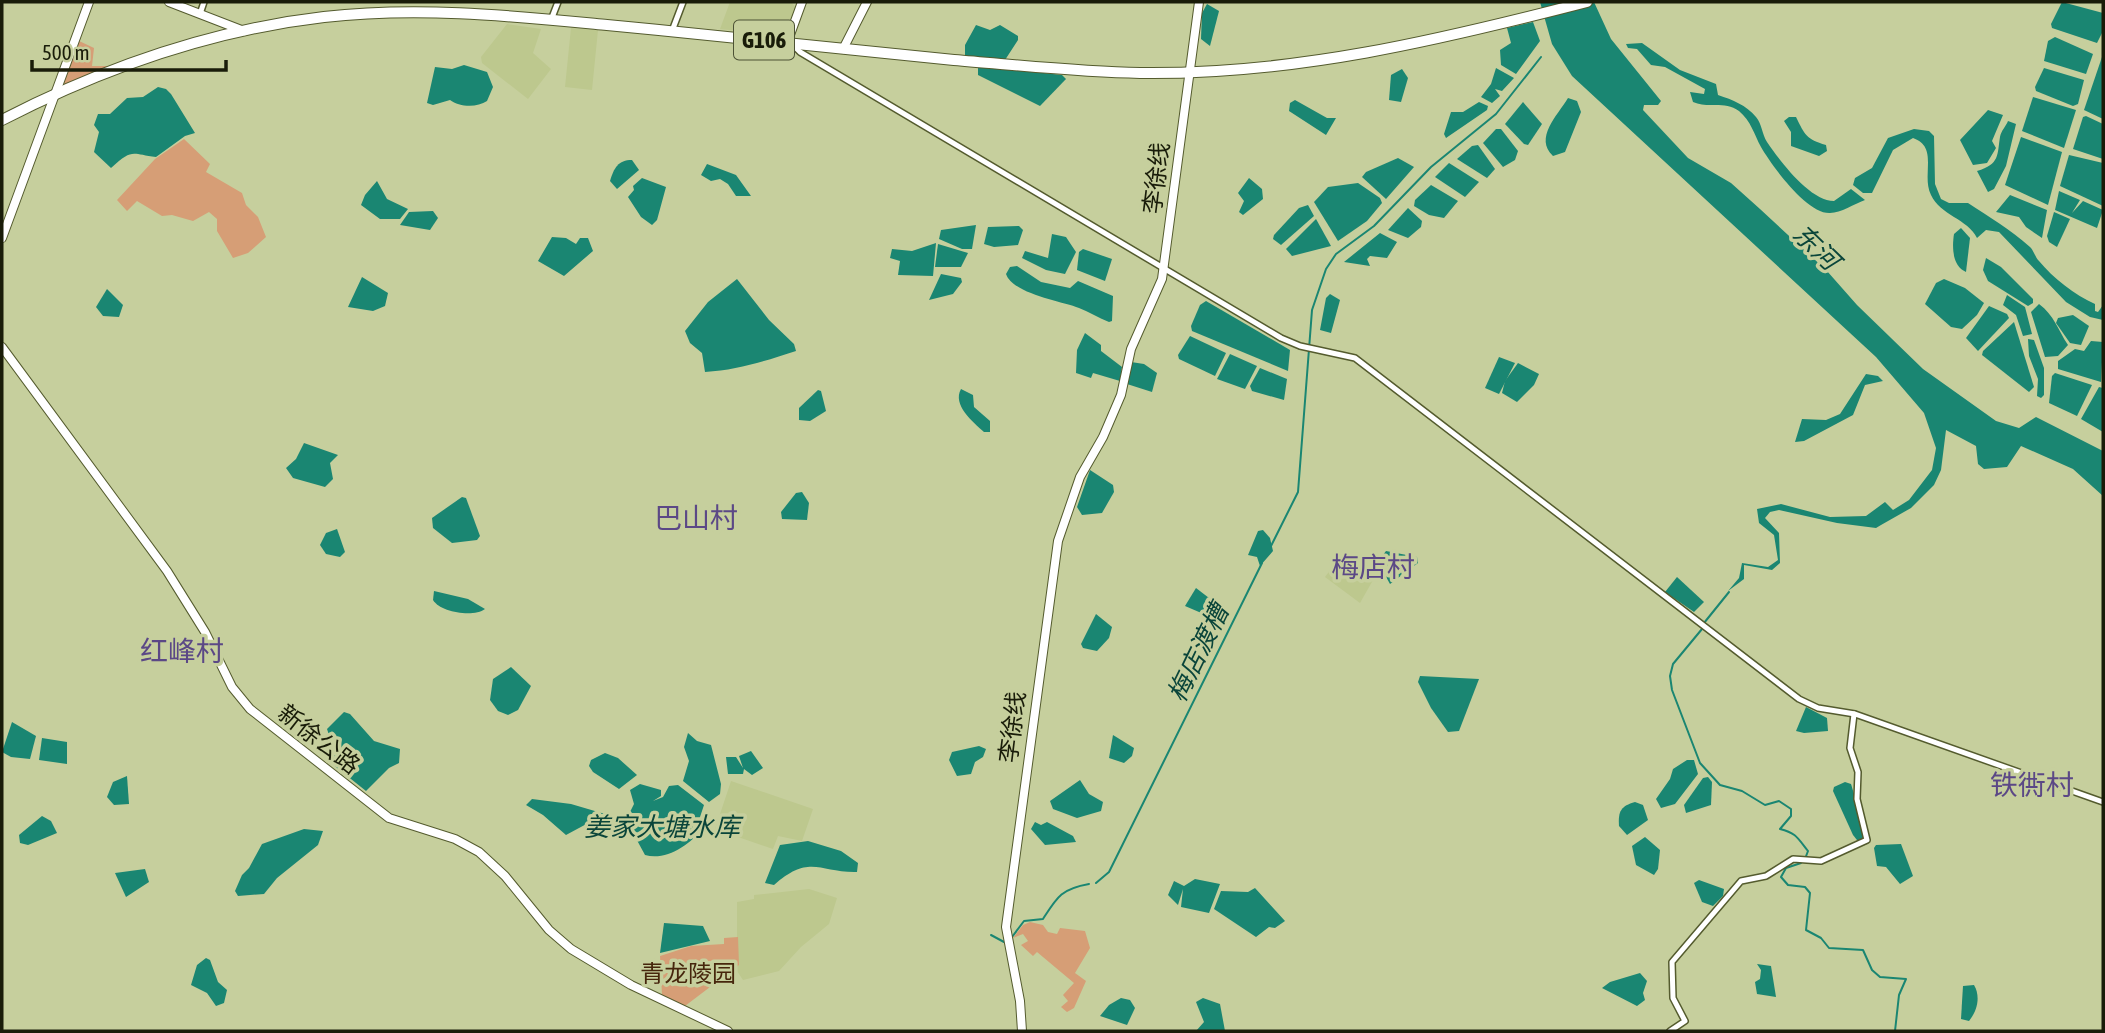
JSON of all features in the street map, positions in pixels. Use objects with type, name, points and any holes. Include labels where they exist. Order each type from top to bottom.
[{"type":"highway","name":"G106","points":[[2,120],[56,94],[153,55],[247,31],[325,17],[393,12],[476,13],[1043,68],[1189,73],[1322,62],[1404,47],[1587,2]]},
{"type":"main road","points":[[2,238],[89,2]]},
{"type":"main road","points":[[169,2],[247,31]]},
{"type":"main road","points":[[177,2],[247,31]]},
{"type":"main road","points":[[790,43],[802,2]]},
{"type":"main road","points":[[843,49],[867,2]]},
{"type":"main road","name":"李徐线","points":[[1022,1031],[1020,1001],[1006,927],[1058,541],[1080,477],[1103,438],[1121,395],[1131,349],[1164,269],[1199,2]]},
{"type":"main road","name":"新徐公路","points":[[2,347],[158,559],[201,624],[232,687],[250,709],[389,818],[455,839],[479,852],[506,876],[549,930],[571,949],[631,985],[728,1031]]},
{"type":"street","points":[[201,11],[204,2]]},
{"type":"street","points":[[551,20],[558,2]]},
{"type":"street","points":[[672,31],[683,2]]},
{"type":"street","points":[[790,43],[803,54],[1281,338],[1303,347],[1357,360],[1799,699],[1818,708],[1854,714],[2103,802]]},
{"type":"street","points":[[1671,1031],[1685,1021],[1673,999],[1672,961],[1739,882],[1766,876],[1791,860],[1821,862],[1867,840],[1857,799],[1858,772],[1850,748],[1854,714]]},
{"type":"shaded area","points":[[730,2],[791,2],[796,8],[787,36],[720,29]]},
{"type":"shaded area","points":[[507,24],[541,29],[533,53],[551,69],[528,99],[482,63],[481,57]]},
{"type":"shaded area","points":[[571,28],[598,30],[592,90],[565,87]]},
{"type":"shaded area","points":[[1341,556],[1373,580],[1360,603],[1325,577]]},
{"type":"shaded area","points":[[731,781],[813,809],[802,841],[778,836],[773,849],[715,829]]},
{"type":"shaded area","points":[[809,889],[837,898],[829,924],[801,947],[779,971],[743,980],[737,971],[737,902],[754,899],[754,895]]},
{"type":"green space","points":[[77,40],[94,48],[92,66],[110,66],[111,69],[64,87],[61,84]]},
{"type":"green space","points":[[184,139],[210,164],[206,172],[242,193],[246,205],[258,217],[266,237],[248,253],[233,258],[217,231],[217,219],[209,212],[193,221],[172,215],[162,216],[137,201],[127,211],[117,200],[155,159]]},
{"type":"green space","points":[[1030,922],[1043,925],[1048,932],[1057,934],[1060,928],[1085,931],[1090,948],[1075,973],[1086,981],[1074,1008],[1067,1012],[1061,1007],[1068,1001],[1063,995],[1074,983],[1037,952],[1033,956],[1021,945],[1028,941],[1023,934],[1013,938],[1023,925]]},
{"type":"green space","name":"青龙陵园","points":[[738,937],[739,965],[685,1006],[662,995],[660,956],[691,946],[724,944],[724,938]]},
{"type":"water","points":[[1540,2],[1594,2],[1611,39],[1661,101],[1658,105],[1644,105],[1643,110],[1688,158],[1731,183],[1827,271],[1857,305],[1923,369],[1996,421],[2019,428],[2036,417],[2103,451],[2103,496],[2073,469],[2021,446],[2007,467],[1984,469],[1978,464],[1976,446],[1946,430],[1941,470],[1934,485],[1911,508],[1876,528],[1837,523],[1779,510],[1770,512],[1765,518],[1779,533],[1780,563],[1772,570],[1744,565],[1744,579],[1728,591],[1739,578],[1742,563],[1768,567],[1778,560],[1774,535],[1759,523],[1757,509],[1781,504],[1830,517],[1866,516],[1885,502],[1893,510],[1909,500],[1932,470],[1936,448],[1924,413],[1876,357],[1572,76],[1552,44]]},
{"type":"water","points":[[2062,2],[2103,13],[2103,31],[2097,43],[2052,28],[2051,24]]},
{"type":"water","points":[[1207,4],[1219,11],[1210,46],[1201,39],[1202,13]]},
{"type":"water","points":[[1533,22],[1540,41],[1516,74],[1501,65],[1500,50],[1511,43],[1507,28]]},
{"type":"water","points":[[976,25],[990,30],[1000,25],[1018,36],[1005,60],[965,56],[965,45]]},
{"type":"water","points":[[2055,37],[2093,54],[2086,74],[2044,61],[2048,41]]},
{"type":"water","points":[[1642,43],[1680,70],[1716,84],[1718,95],[1748,109],[1760,123],[1767,142],[1780,159],[1796,179],[1815,194],[1834,201],[1851,189],[1865,200],[1834,213],[1811,206],[1791,188],[1773,165],[1739,111],[1728,106],[1693,102],[1690,92],[1704,94],[1705,89],[1665,67],[1651,65],[1637,49],[1628,48],[1626,44]]},
{"type":"water","points":[[2103,54],[2103,119],[2084,110]]},
{"type":"water","points":[[464,65],[487,72],[493,87],[487,101],[473,106],[450,100],[433,105],[427,103],[435,67],[452,69]]},
{"type":"water","points":[[978,66],[1062,75],[1066,79],[1040,106],[978,75]]},
{"type":"water","points":[[1496,68],[1514,78],[1502,91],[1495,89],[1500,96],[1492,103],[1481,97],[1491,84]]},
{"type":"water","points":[[2044,68],[2084,80],[2078,104],[2073,106],[2036,91],[2035,87]]},
{"type":"water","points":[[1402,69],[1408,78],[1401,102],[1389,100],[1391,75]]},
{"type":"water","points":[[158,87],[171,94],[195,133],[185,136],[156,157],[132,154],[111,168],[94,152],[99,132],[94,125],[98,114],[110,114],[127,98],[143,97]]},
{"type":"water","points":[[2033,97],[2076,110],[2064,148],[2022,131]]},
{"type":"water","points":[[1568,98],[1577,101],[1581,112],[1565,152],[1553,156],[1548,149],[1546,134]]},
{"type":"water","points":[[1295,100],[1327,118],[1336,118],[1326,135],[1289,111],[1290,103]]},
{"type":"water","points":[[1479,102],[1488,106],[1487,110],[1446,138],[1444,134],[1451,112],[1463,112]]},
{"type":"water","points":[[1523,102],[1542,124],[1528,145],[1505,124]]},
{"type":"water","points":[[1988,110],[2003,115],[1992,141],[1996,148],[1987,163],[1973,165],[1960,140]]},
{"type":"water","points":[[1789,117],[1796,117],[1807,136],[1826,145],[1827,151],[1819,156],[1791,146],[1791,132],[1784,121]]},
{"type":"water","points":[[2083,117],[2103,124],[2103,159],[2073,149]]},
{"type":"water","points":[[2008,121],[2016,124],[2006,166],[1994,189],[1988,192],[1977,171],[1994,162],[2001,135]]},
{"type":"water","points":[[1496,129],[1501,129],[1518,151],[1515,160],[1503,167],[1483,143]]},
{"type":"water","points":[[1914,129],[1929,131],[1934,136],[1935,184],[1941,199],[1949,203],[1968,203],[1999,223],[2030,247],[2058,280],[2095,304],[2095,311],[2098,312],[2103,305],[2103,320],[2090,317],[2066,302],[1999,232],[1986,230],[1977,238],[1967,226],[1935,202],[1928,187],[1927,155],[1921,142],[1913,138],[1893,150],[1872,193],[1863,193],[1853,185],[1855,178],[1872,168],[1888,138]]},
{"type":"water","points":[[2021,137],[2062,152],[2048,205],[2005,185]]},
{"type":"water","points":[[1478,145],[1495,169],[1487,178],[1457,159],[1472,146]]},
{"type":"water","points":[[2069,155],[2103,163],[2103,206],[2060,186]]},
{"type":"water","points":[[1398,158],[1414,167],[1386,199],[1362,177],[1366,172]]},
{"type":"water","points":[[632,160],[639,170],[617,189],[610,181],[613,172],[620,163]]},
{"type":"water","points":[[1449,163],[1479,182],[1465,197],[1435,177]]},
{"type":"water","points":[[707,164],[736,175],[751,196],[736,196],[728,184],[720,179],[711,181],[701,175]]},
{"type":"water","points":[[642,178],[666,187],[657,220],[652,225],[641,217],[628,197],[634,190],[633,186]]},
{"type":"water","points":[[1249,178],[1262,189],[1263,199],[1243,215],[1239,212],[1244,201],[1238,193]]},
{"type":"water","points":[[377,181],[387,199],[408,209],[400,219],[380,219],[361,205],[365,195]]},
{"type":"water","points":[[1358,183],[1380,198],[1382,203],[1367,221],[1338,241],[1314,202],[1328,187]]},
{"type":"water","points":[[1431,185],[1458,201],[1444,218],[1429,215],[1414,206],[1415,200]]},
{"type":"water","points":[[2059,191],[2080,200],[2072,213],[2083,201],[2103,210],[2097,228],[2055,210]]},
{"type":"water","points":[[2010,195],[2047,210],[2042,238],[2026,227],[2019,217],[1996,212]]},
{"type":"water","points":[[1308,205],[1314,216],[1281,245],[1273,239],[1299,208]]},
{"type":"water","points":[[1408,208],[1422,221],[1421,227],[1408,238],[1388,230]]},
{"type":"water","points":[[433,211],[438,218],[430,230],[400,225],[409,212]]},
{"type":"water","points":[[2054,212],[2070,219],[2057,247],[2049,242],[2047,236]]},
{"type":"water","points":[[1316,219],[1331,246],[1292,256],[1286,249]]},
{"type":"water","points":[[976,225],[972,249],[962,249],[939,239],[941,230]]},
{"type":"water","points":[[1019,226],[1023,230],[1018,245],[994,247],[984,244],[988,227]]},
{"type":"water","points":[[1961,228],[1970,238],[1966,272],[1958,265],[1953,250],[1954,234]]},
{"type":"water","points":[[1380,233],[1397,242],[1387,258],[1370,256],[1367,259],[1370,266],[1344,262]]},
{"type":"water","points":[[1052,234],[1066,237],[1076,252],[1065,274],[1046,270],[1022,258],[1025,251],[1048,258]]},
{"type":"water","points":[[552,237],[566,238],[576,244],[580,238],[588,238],[593,251],[564,276],[538,261]]},
{"type":"water","points":[[936,243],[933,276],[898,275],[900,261],[890,258],[892,249],[912,251]]},
{"type":"water","points":[[938,244],[968,253],[961,267],[935,267]]},
{"type":"water","points":[[1083,249],[1112,259],[1105,281],[1077,270],[1079,252]]},
{"type":"water","points":[[1986,258],[2001,267],[2033,299],[2033,303],[2028,306],[1988,281],[1983,270]]},
{"type":"water","points":[[1017,266],[1041,282],[1070,288],[1078,281],[1113,296],[1112,321],[1018,287],[1006,274],[1010,267]]},
{"type":"water","points":[[941,274],[961,278],[962,282],[953,294],[929,300]]},
{"type":"water","points":[[362,277],[388,293],[385,306],[373,311],[348,307]]},
{"type":"water","points":[[737,279],[769,320],[794,344],[796,351],[762,362],[705,372],[702,353],[690,343],[685,331],[708,302]]},
{"type":"water","points":[[1944,279],[1965,288],[1984,303],[1977,315],[1962,329],[1951,327],[1925,304],[1936,283]]},
{"type":"water","points":[[107,289],[123,305],[119,317],[103,316],[96,307]]},
{"type":"water","points":[[1330,294],[1340,300],[1331,333],[1320,330],[1326,298]]},
{"type":"water","points":[[2007,295],[2025,307],[2032,334],[2023,336],[2016,315],[2003,305]]},
{"type":"water","points":[[1206,301],[1290,350],[1288,371],[1192,331],[1191,326],[1200,305]]},
{"type":"water","points":[[2039,304],[2052,318],[2068,345],[2058,356],[2045,357],[2031,312]]},
{"type":"water","points":[[1989,306],[2007,314],[2009,318],[1978,351],[1966,338]]},
{"type":"water","points":[[2073,315],[2089,326],[2081,345],[2070,343],[2056,323],[2058,318]]},
{"type":"water","points":[[2014,322],[2034,387],[2029,392],[1982,355]]},
{"type":"water","points":[[1085,333],[1101,345],[1101,351],[1122,367],[1120,381],[1093,373],[1091,378],[1076,373],[1077,350]]},
{"type":"water","points":[[1190,336],[1226,353],[1215,376],[1179,359],[1178,355]]},
{"type":"water","points":[[2028,339],[2034,340],[2044,368],[2044,395],[2041,398],[2037,396],[2038,379],[2029,356]]},
{"type":"water","points":[[2091,341],[2103,342],[2101,382],[2058,369],[2058,361],[2075,349],[2084,351]]},
{"type":"water","points":[[1230,354],[1257,366],[1245,389],[1217,379]]},
{"type":"water","points":[[1499,357],[1515,363],[1499,394],[1485,388]]},
{"type":"water","points":[[1131,362],[1144,364],[1157,373],[1152,392],[1127,384]]},
{"type":"water","points":[[1518,363],[1539,374],[1534,385],[1517,402],[1502,393],[1505,381]]},
{"type":"water","points":[[1260,368],[1287,379],[1284,400],[1252,391],[1250,386]]},
{"type":"water","points":[[2055,373],[2092,385],[2077,416],[2049,403],[2052,376]]},
{"type":"water","points":[[1866,374],[1878,376],[1883,381],[1865,385],[1853,415],[1804,441],[1795,442],[1802,419],[1826,420],[1840,414]]},
{"type":"water","points":[[2099,387],[2103,388],[2103,432],[2081,419]]},
{"type":"water","points":[[961,389],[973,395],[974,407],[990,421],[990,432],[984,432],[965,413],[959,401]]},
{"type":"water","points":[[818,390],[821,391],[826,411],[810,421],[799,420],[799,408]]},
{"type":"water","points":[[304,443],[338,455],[330,463],[333,479],[325,487],[293,478],[286,468],[296,459]]},
{"type":"water","points":[[1090,470],[1113,485],[1114,492],[1102,513],[1082,515],[1077,507]]},
{"type":"water","points":[[802,492],[809,503],[807,520],[782,519],[781,512],[796,493]]},
{"type":"water","points":[[462,497],[466,498],[480,536],[477,540],[452,543],[433,528],[432,518]]},
{"type":"water","points":[[337,529],[345,552],[340,557],[326,554],[320,545],[326,533]]},
{"type":"water","points":[[1263,530],[1270,538],[1273,551],[1260,566],[1257,557],[1248,555],[1258,531]]},
{"type":"water","points":[[1386,551],[1417,557],[1418,563],[1390,584],[1385,575],[1387,567],[1383,555]]},
{"type":"water","points":[[1677,577],[1704,602],[1694,612],[1665,592]]},
{"type":"water","points":[[1196,588],[1226,611],[1220,621],[1185,606]]},
{"type":"water","points":[[434,591],[468,599],[485,609],[465,613],[442,608],[433,600]]},
{"type":"water","points":[[1096,614],[1112,627],[1109,638],[1097,651],[1083,648],[1081,644]]},
{"type":"water","points":[[511,667],[531,686],[518,710],[508,715],[498,711],[490,700],[493,679]]},
{"type":"water","points":[[1420,676],[1479,679],[1459,731],[1448,732],[1431,708],[1418,682]]},
{"type":"water","points":[[1806,707],[1827,718],[1828,731],[1796,731]]},
{"type":"water","points":[[344,712],[350,714],[374,741],[400,749],[399,763],[389,768],[366,791],[331,763],[331,741],[327,729]]},
{"type":"water","points":[[12,722],[36,736],[30,759],[11,757],[2,752]]},
{"type":"water","name":"姜家大塘水库","points":[[688,733],[697,741],[711,745],[721,784],[720,794],[709,802],[683,781],[689,761],[684,747]]},
{"type":"water","points":[[1113,735],[1134,748],[1132,756],[1124,763],[1109,758]]},
{"type":"water","points":[[42,738],[67,742],[67,764],[39,760]]},
{"type":"water","points":[[979,746],[986,749],[983,757],[975,762],[971,774],[957,776],[949,760],[952,752]]},
{"type":"water","points":[[751,751],[763,768],[752,775],[744,769],[743,774],[728,774],[726,757],[736,757],[743,768],[739,756]]},
{"type":"water","points":[[605,753],[618,758],[637,775],[619,789],[593,772],[589,766],[591,760]]},
{"type":"water","points":[[1687,760],[1694,760],[1698,774],[1675,804],[1661,808],[1656,799],[1670,779],[1673,769]]},
{"type":"water","points":[[127,776],[129,804],[114,805],[107,797],[113,782]]},
{"type":"water","points":[[1708,777],[1712,782],[1711,805],[1686,813],[1684,805],[1703,778]]},
{"type":"water","points":[[1080,780],[1089,794],[1103,802],[1101,811],[1077,818],[1053,809],[1050,801]]},
{"type":"water","points":[[1845,782],[1851,784],[1864,827],[1864,841],[1857,840],[1853,835],[1833,791],[1834,787]]},
{"type":"water","name":"姜家大塘水库","points":[[640,784],[661,790],[661,796],[653,801],[663,797],[669,786],[678,785],[704,805],[699,820],[703,828],[691,840],[669,854],[645,855],[626,820],[634,804],[630,790]]},
{"type":"water","points":[[532,799],[571,804],[605,814],[566,835],[543,815],[526,805]]},
{"type":"water","points":[[1635,802],[1643,805],[1648,820],[1627,835],[1619,826],[1619,816],[1626,805]]},
{"type":"water","points":[[42,816],[51,821],[57,833],[28,845],[20,843],[19,835]]},
{"type":"water","points":[[1035,822],[1041,825],[1047,822],[1073,836],[1076,842],[1045,845],[1031,829]]},
{"type":"water","points":[[304,829],[323,831],[318,845],[277,878],[264,894],[238,896],[235,891],[242,875],[262,844]]},
{"type":"water","points":[[1645,837],[1660,850],[1658,869],[1654,875],[1636,865],[1632,846]]},
{"type":"water","points":[[808,841],[841,851],[858,863],[857,872],[806,867],[786,875],[774,885],[765,883],[780,845]]},
{"type":"water","points":[[1901,844],[1913,876],[1900,884],[1886,867],[1877,866],[1874,848],[1876,845]]},
{"type":"water","points":[[145,869],[149,882],[126,897],[115,873]]},
{"type":"water","points":[[1195,879],[1220,884],[1209,913],[1181,907],[1183,889],[1178,905],[1168,895],[1174,881],[1184,886]]},
{"type":"water","points":[[1699,880],[1724,889],[1723,896],[1713,906],[1702,902],[1694,883]]},
{"type":"water","points":[[1255,888],[1285,921],[1275,928],[1269,927],[1256,937],[1214,909],[1221,891],[1248,892]]},
{"type":"water","points":[[664,923],[703,926],[710,941],[660,953]]},
{"type":"water","points":[[206,958],[210,960],[218,982],[227,990],[224,1003],[216,1006],[207,993],[191,985],[197,965]]},
{"type":"water","points":[[1757,964],[1771,966],[1776,997],[1757,994],[1755,982],[1760,979],[1761,970]]},
{"type":"water","points":[[1640,973],[1647,981],[1643,993],[1645,1000],[1637,1006],[1602,988],[1610,982]]},
{"type":"water","points":[[1974,985],[1978,999],[1976,1008],[1969,1021],[1961,1019],[1963,986]]},
{"type":"water","points":[[1121,998],[1130,1000],[1135,1008],[1127,1025],[1100,1016],[1109,1005]]},
{"type":"water","points":[[1203,998],[1220,1004],[1225,1031],[1196,1031],[1204,1022],[1196,1002]]},
{"type":"waterway","points":[[1271,546],[1298,492],[1312,310],[1326,269],[1336,254],[1374,226],[1431,167],[1496,114],[1541,57]]},
{"type":"waterway","name":"梅店渡槽","points":[[1096,883],[1109,872],[1262,563]]},
{"type":"waterway","points":[[1704,623],[1729,592]]},
{"type":"waterway","points":[[1702,629],[1673,664],[1670,676],[1672,690],[1700,763],[1720,785],[1742,791],[1765,805],[1779,801],[1791,809],[1791,816],[1780,829],[1799,839],[1808,851],[1805,859]]},
{"type":"waterway","points":[[1801,863],[1786,868],[1781,877],[1788,885],[1805,887],[1810,893],[1806,930],[1821,938],[1829,948],[1863,950],[1872,970],[1880,977],[1906,979],[1899,995],[1895,1031]]},
{"type":"waterway","points":[[1012,937],[1024,921],[1043,919],[1066,891],[1089,884]]},
{"type":"waterway","points":[[991,935],[1004,942]]},
{"type":"district","name":"巴山村","points":[[696,518]]},
{"type":"district","name":"梅店村","points":[[1373,567]]},
{"type":"district","name":"红峰村","points":[[182,651]]},
{"type":"district","name":"铁衖村","points":[[2032,785]]},
{"type":"water label","name":"东河","points":[[1816,247]]}]
